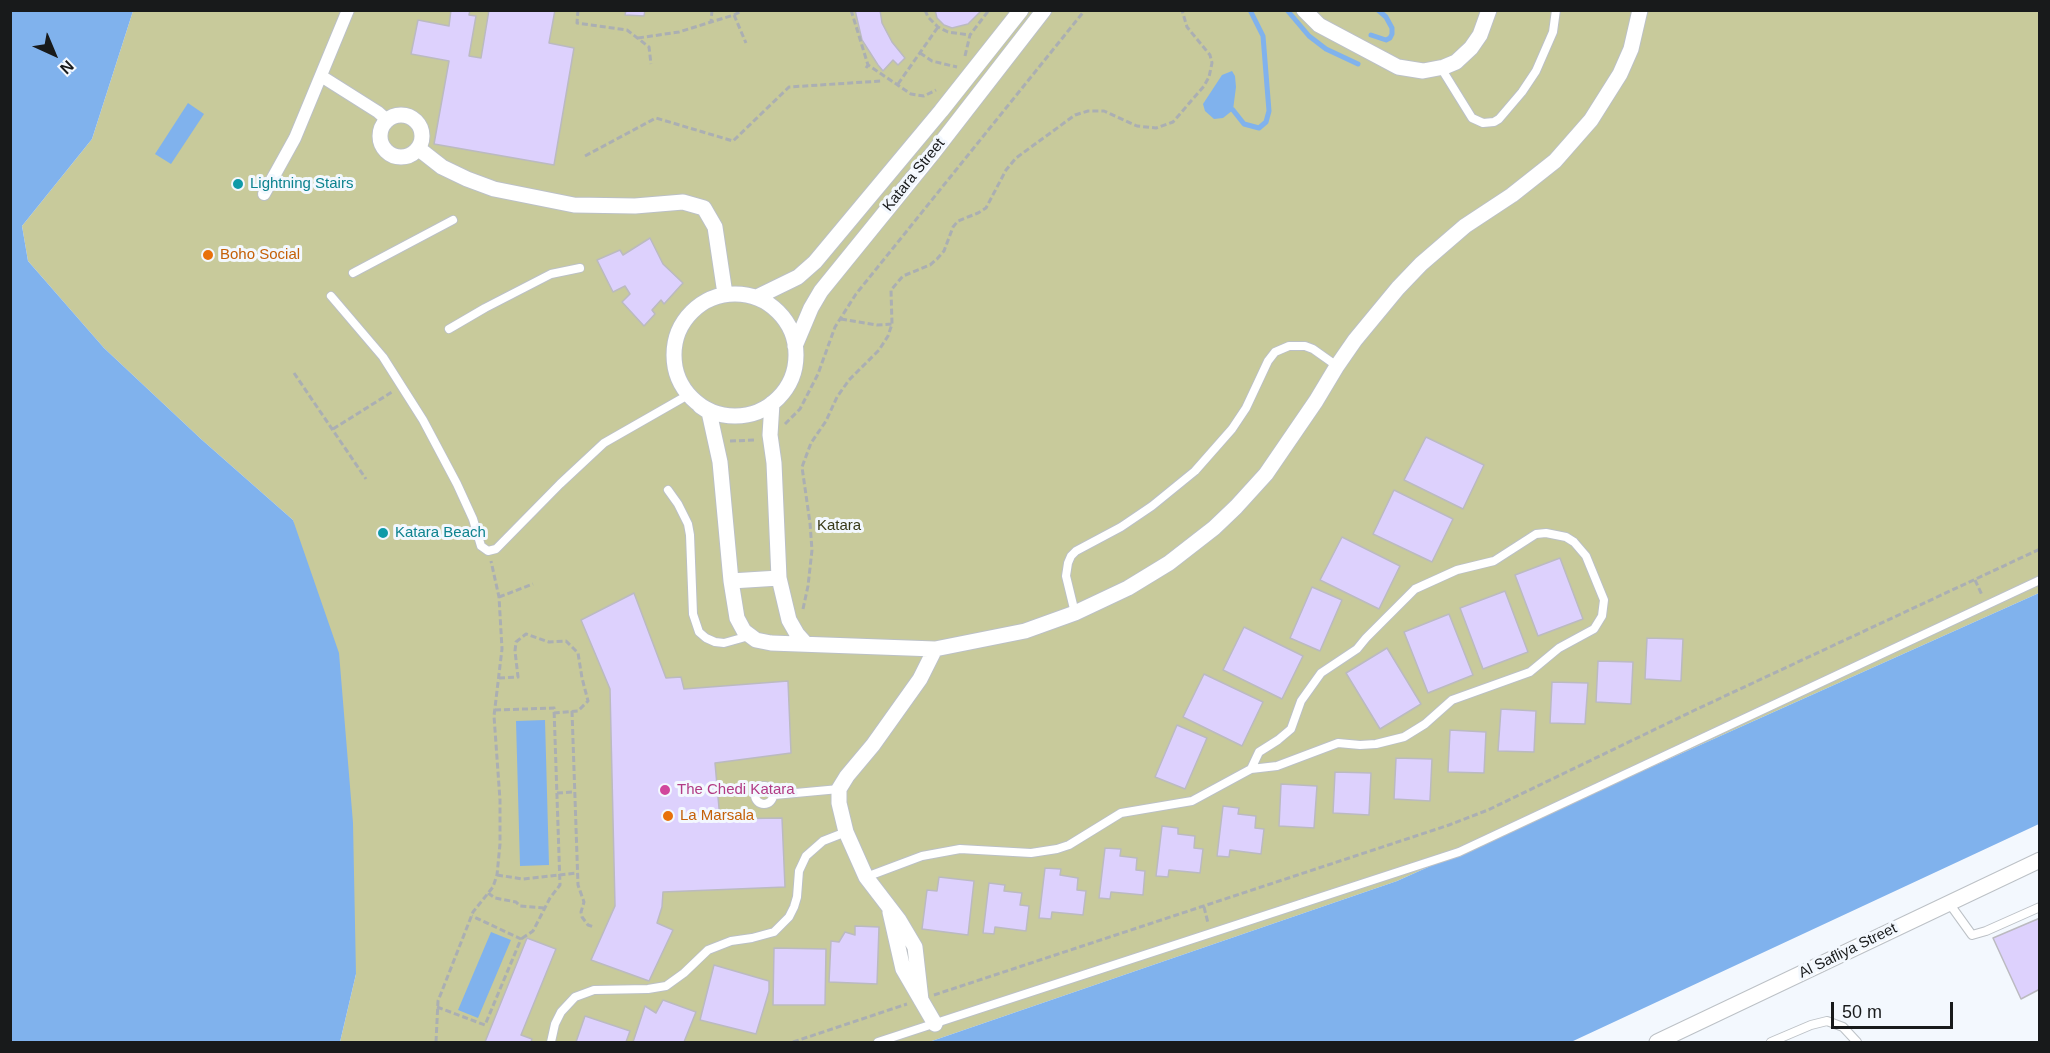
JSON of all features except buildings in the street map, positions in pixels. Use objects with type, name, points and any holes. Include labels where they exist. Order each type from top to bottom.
[{"type":"street","points":[[264,194],[295,138],[348,10]]},
{"type":"street","name":"Katara Street","points":[[757,297],[798,277],[815,262],[941,111],[1021,10]]},
{"type":"street","name":"Katara Street","points":[[795,346],[821,291],[933,153],[1044,10]]},
{"type":"street","points":[[1304,10],[1319,25],[1398,67],[1423,71],[1456,62],[1471,48],[1480,35],[1490,10]]},
{"type":"street","points":[[700,406],[712,412],[733,416],[754,413],[772,403],[783,392],[791,378],[795,362],[795,346],[791,330],[783,316],[771,305],[746,294],[725,294],[709,299],[694,309],[679,330],[674,346],[674,363],[680,382],[688,395],[700,406],[708,412],[720,462],[731,581],[737,618],[749,636],[764,643],[801,639],[935,649],[1025,632],[1075,613],[1128,588],[1169,563],[1221,521],[1266,474],[1337,366],[1376,314],[1421,264],[1465,226],[1534,179],[1574,141],[1591,120],[1620,74],[1631,49],[1640,10]]},
{"type":"street","points":[[321,76],[387,120]]},
{"type":"street","points":[[404,115],[419,124],[423,132],[423,141],[419,149],[404,158],[394,157],[387,152],[380,136],[387,120],[404,115]]},
{"type":"street","points":[[419,149],[442,167],[494,189],[574,205],[635,206],[683,202],[704,208],[715,227],[725,294]]},
{"type":"street","points":[[772,403],[770,435],[774,463],[779,578],[789,620],[801,639]]},
{"type":"street","points":[[731,581],[779,578]]},
{"type":"street","points":[[935,649],[920,680],[839,789],[839,803],[846,832],[866,877],[899,920],[915,947],[921,1000],[935,1024]]},
{"type":"street","name":"Al Safliya Street","points":[[1657,1042],[2040,860]]},
{"type":"lane","points":[[1440,68],[1472,118],[1483,123],[1494,122],[1522,92],[1536,71],[1552,32],[1556,10]]},
{"type":"lane","points":[[353,273],[453,220]]},
{"type":"lane","points":[[448,329],[551,274],[580,268]]},
{"type":"lane","points":[[331,296],[383,357],[423,420],[457,484],[473,519],[481,546],[488,551],[496,549],[604,443],[688,395]]},
{"type":"lane","points":[[1075,613],[1066,576],[1071,556],[1152,506],[1196,471],[1232,429],[1246,408],[1268,361],[1275,352],[1289,346],[1305,346],[1337,366]]},
{"type":"lane","points":[[668,490],[688,524],[693,614],[699,632],[706,639],[724,643],[749,636]]},
{"type":"lane","points":[[866,877],[922,856],[960,849],[1031,853],[1057,849],[1069,845],[1121,813],[1192,801],[1251,769],[1277,766],[1338,742],[1359,746],[1389,742],[1416,731],[1452,700],[1530,672],[1559,648],[1588,634],[1599,623],[1604,600],[1587,556],[1566,537],[1546,533],[1536,534],[1494,561],[1457,570],[1415,589],[1357,649],[1321,673],[1301,701],[1291,729],[1259,752],[1251,769]]},
{"type":"lane","points":[[878,1042],[1459,852],[2040,580]]},
{"type":"lane","points":[[774,795],[839,789]]},
{"type":"lane","points":[[550,1042],[561,1012],[575,998],[594,990],[648,989],[666,986],[684,973],[700,956],[714,948],[731,941],[774,932],[789,917],[794,908],[799,871],[806,856],[823,841],[846,832]]},
{"type":"lane","points":[[1949,903],[1972,934],[1986,931],[2040,907]]},
{"type":"lane","points":[[1771,1042],[1810,1025],[1827,1021],[1843,1027],[1857,1042]]},
{"type":"path","points":[[578,10],[577,23],[627,30],[638,38],[649,47],[651,64]]},
{"type":"path","points":[[711,22],[712,10]]},
{"type":"path","points":[[638,38],[680,32],[734,15],[742,10]]},
{"type":"path","points":[[851,10],[867,66],[911,94],[924,96],[935,92],[941,85]]},
{"type":"path","points":[[925,10],[928,17],[938,27],[948,32],[970,35]]},
{"type":"path","points":[[952,73],[965,57],[970,35],[989,10]]},
{"type":"path","points":[[715,440],[747,441],[770,435],[788,423],[800,409],[818,374],[835,327],[864,285],[1085,10]]},
{"type":"path","points":[[801,639],[812,550],[802,467],[811,443],[826,421],[837,397],[849,380],[879,350],[888,336],[892,324],[891,290],[903,276],[930,265],[937,259],[948,243],[952,227],[958,221],[986,207],[1006,170],[1016,158],[1075,115],[1088,111],[1104,111],[1137,126],[1156,128],[1173,122],[1204,86],[1212,63],[1210,55],[1187,27],[1182,10]]},
{"type":"path","points":[[734,15],[746,43]]},
{"type":"path","points":[[898,84],[938,27]]},
{"type":"path","points":[[920,53],[932,61],[957,67]]},
{"type":"path","points":[[585,156],[656,118],[733,141],[789,87],[880,81]]},
{"type":"path","points":[[841,319],[876,325],[892,324]]},
{"type":"path","points":[[294,373],[366,479]]},
{"type":"path","points":[[333,429],[402,386]]},
{"type":"path","points":[[793,1042],[1469,818],[2040,549]]},
{"type":"path","points":[[436,1042],[437,1007],[471,916],[493,887],[497,875],[500,833],[494,710],[502,649],[499,597],[488,551]]},
{"type":"path","points":[[1975,580],[1986,605]]},
{"type":"path","points":[[499,597],[533,584]]},
{"type":"path","points":[[499,678],[518,677],[516,642],[526,634],[549,642],[566,641],[578,653],[588,701],[581,710],[554,713]]},
{"type":"path","points":[[437,1007],[485,1025],[521,939],[533,931],[550,898],[560,885],[554,708],[494,710]]},
{"type":"path","points":[[572,711],[578,885],[584,902],[582,917],[588,925],[594,927]]},
{"type":"path","points":[[557,793],[574,792]]},
{"type":"path","points":[[497,875],[523,879],[577,873]]},
{"type":"path","points":[[488,893],[495,898],[516,902],[520,906],[546,909]]},
{"type":"path","points":[[471,916],[521,939]]},
{"type":"green space","name":"Katara","points":[[133,11],[2039,11],[2039,593],[1397,881],[929,1042],[340,1042],[356,974],[293,520],[201,439],[104,348],[28,261],[22,226],[92,139]]},
{"type":"water","points":[[10,11],[133,11],[92,139],[22,226],[28,261],[104,348],[201,439],[293,520],[339,653],[353,823],[356,974],[340,1042],[11,1042]]},
{"type":"water","points":[[1232,71],[1236,87],[1233,110],[1223,118],[1214,119],[1205,111],[1203,104],[1222,75]]},
{"type":"water","points":[[188,103],[204,114],[171,164],[155,154]]},
{"type":"water","points":[[2039,593],[2039,824],[1571,1042],[929,1042],[1397,881]]},
{"type":"water","points":[[545,720],[549,865],[520,866],[516,721]]},
{"type":"water","points":[[491,932],[511,940],[478,1018],[458,1010]]},
{"type":"waterway","points":[[1233,110],[1244,124],[1259,128],[1266,122],[1269,111],[1263,36],[1250,10]]},
{"type":"waterway","points":[[1287,10],[1309,36],[1326,49],[1358,64]]},
{"type":"waterway","points":[[1371,35],[1386,40],[1392,34],[1392,28],[1386,17],[1378,10]]},
{"type":"place","name":"Lightning Stairs","points":[[238,184]]},
{"type":"place","name":"Boho Social","points":[[208,255]]},
{"type":"place","name":"Katara Beach","points":[[383,533]]},
{"type":"place","name":"The Chedi Katara","points":[[665,790]]},
{"type":"place","name":"La Marsala","points":[[668,816]]}]
